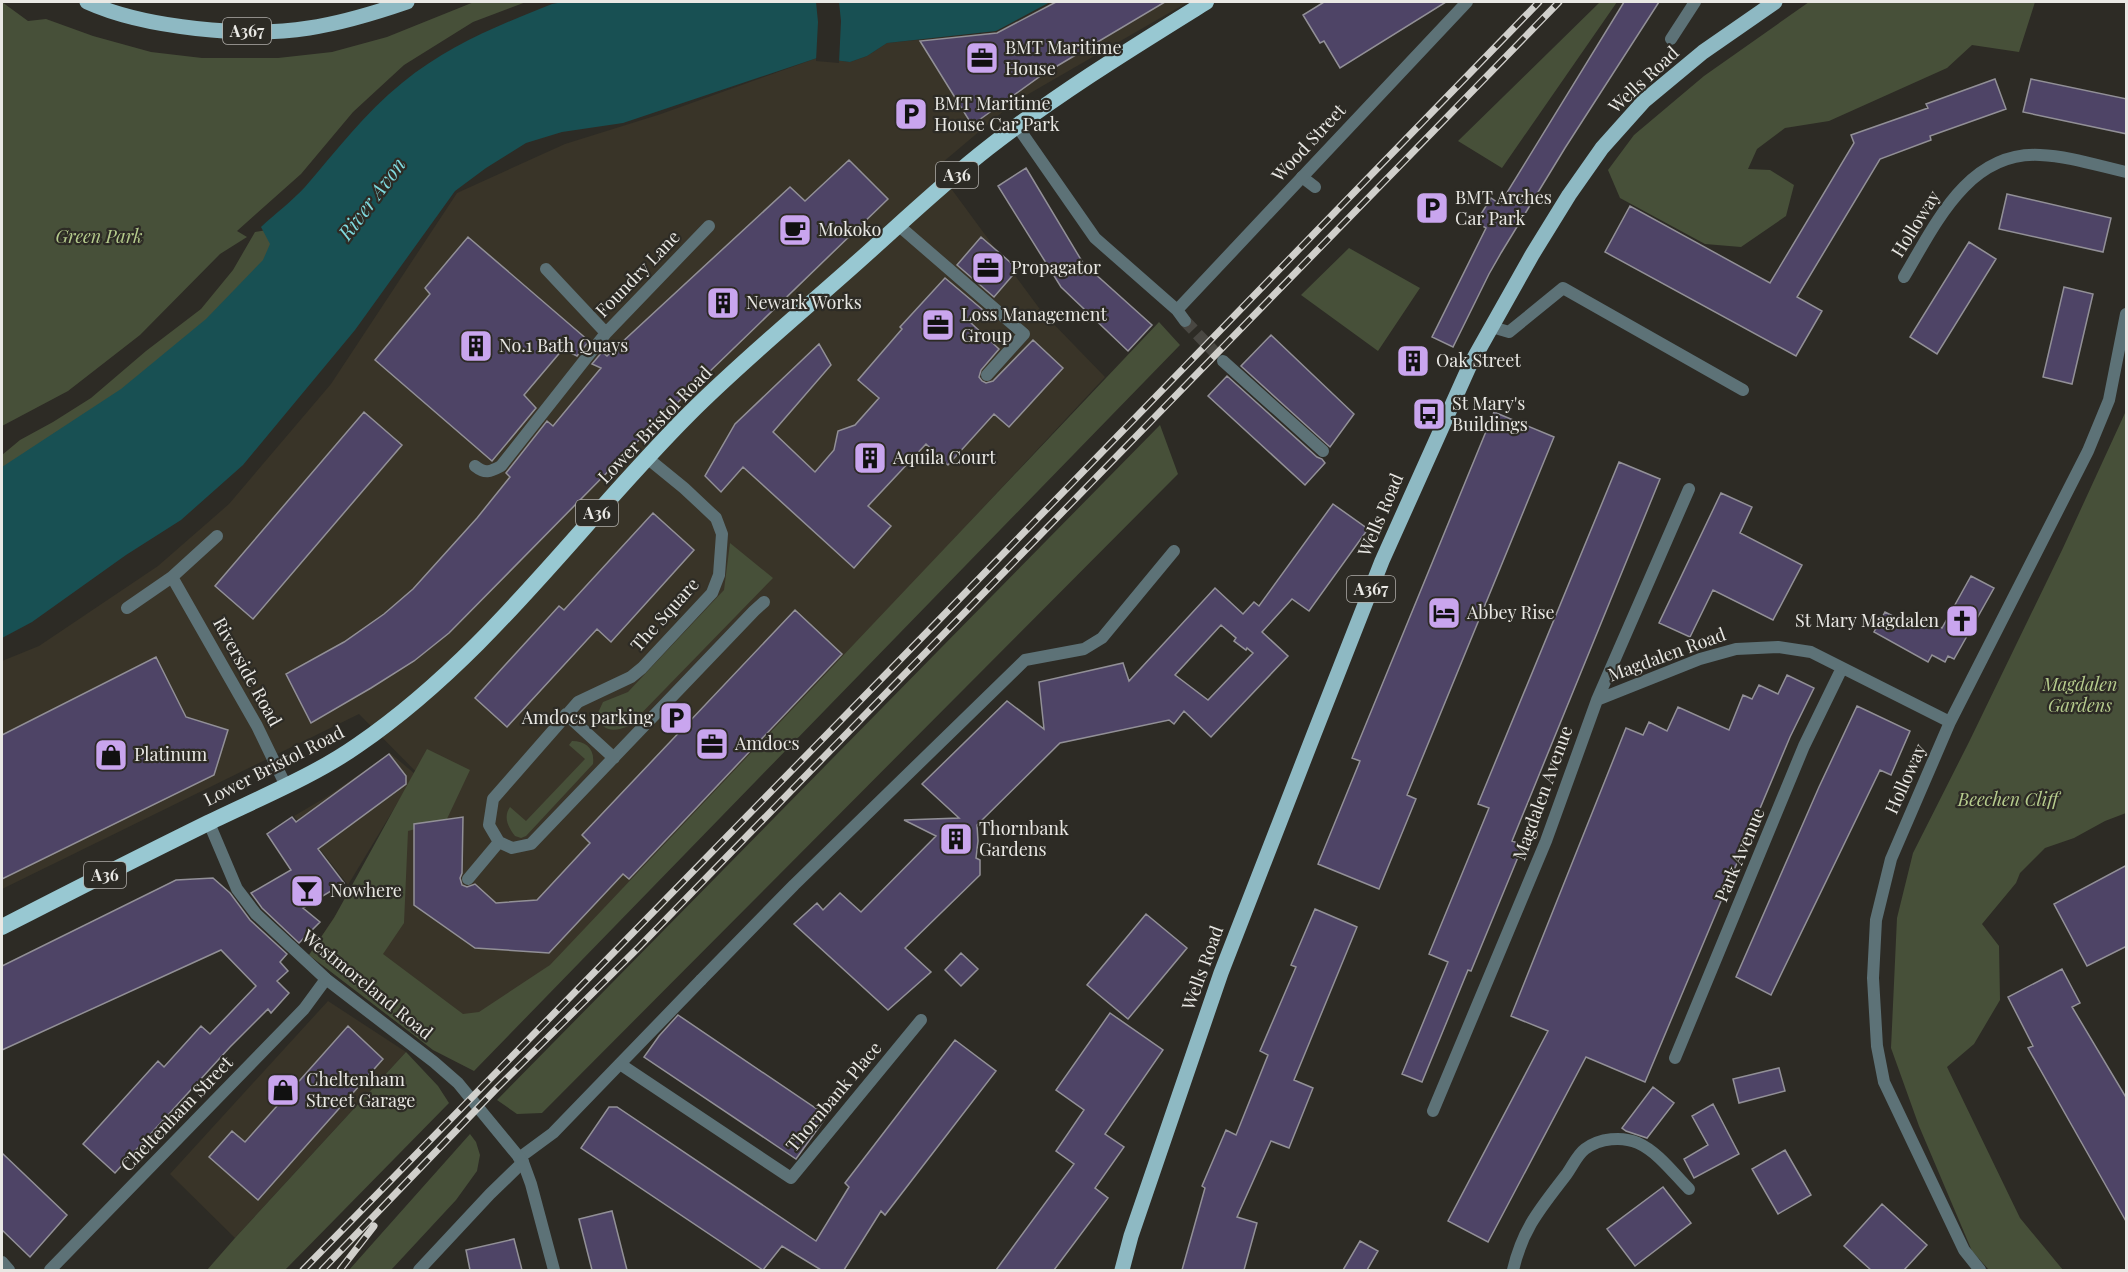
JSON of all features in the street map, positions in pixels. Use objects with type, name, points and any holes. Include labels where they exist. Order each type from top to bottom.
[{"type":"highway","name":"Lower Bristol Road","points":[[2,927],[286,786],[357,747],[462,661],[533,586],[646,457],[750,356],[898,225],[1017,126],[1206,2]]},
{"type":"main road","name":"A367","points":[[87,2],[140,19],[188,27],[270,31],[308,29],[364,17],[407,2]]},
{"type":"main road","name":"Wells Road","points":[[1122,1270],[1131,1236],[1221,972],[1382,561],[1458,388],[1532,255],[1569,195],[1609,140],[1652,94],[1703,52],[1775,2]]},
{"type":"street","name":"Wood Street","points":[[1177,310],[1467,2]]},
{"type":"street","points":[[1671,39],[1695,2]]},
{"type":"street","points":[[1017,126],[1095,238],[1177,310],[1185,321]]},
{"type":"street","name":"Holloway","points":[[1904,277],[1946,207],[1965,184],[1990,167],[2017,156],[2041,154],[2127,172]]},
{"type":"street","points":[[1302,177],[1315,187]]},
{"type":"street","points":[[898,225],[1024,334],[987,375]]},
{"type":"street","name":"Foundry Lane","points":[[475,466],[482,471],[490,472],[501,466],[606,333],[709,226]]},
{"type":"street","points":[[546,269],[606,333]]},
{"type":"street","points":[[1492,327],[1509,332],[1563,288],[1743,390]]},
{"type":"street","name":"Holloway","points":[[1980,1270],[1964,1250],[1884,1082],[1877,1046],[1874,978],[1876,920],[1891,859],[1950,722],[2088,451],[2109,400],[2127,314]]},
{"type":"street","points":[[1223,361],[1323,451]]},
{"type":"street","name":"The Square","points":[[499,842],[489,825],[493,799],[578,702],[631,677],[642,668],[712,593],[719,575],[722,534],[716,518],[646,457]]},
{"type":"street","name":"Magdalen Avenue","points":[[1433,1112],[1546,841],[1596,700],[1689,489]]},
{"type":"street","points":[[127,608],[172,577],[217,536]]},
{"type":"street","points":[[419,1270],[521,1160],[553,1133],[794,885],[1025,660],[1084,649],[1102,638],[1174,551]]},
{"type":"street","name":"Riverside Road","points":[[172,577],[257,726],[286,786]]},
{"type":"street","points":[[468,879],[499,842],[512,849],[531,844],[764,602]]},
{"type":"street","name":"Magdalen Road","points":[[1596,700],[1700,659],[1736,649],[1778,646],[1811,652],[1950,722]]},
{"type":"street","name":"Park Avenue","points":[[1675,1058],[1804,746],[1842,668]]},
{"type":"street","points":[[566,714],[614,758]]},
{"type":"street","name":"Westmoreland Road","points":[[209,823],[237,889],[256,914],[326,979],[458,1083],[521,1160]]},
{"type":"street","name":"Cheltenham Street","points":[[50,1270],[304,1009],[326,979]]},
{"type":"street","name":"Thornbank Place","points":[[620,1064],[790,1178],[921,1020]]},
{"type":"street","points":[[1513,1270],[1519,1246],[1531,1221],[1584,1150],[1598,1142],[1621,1138],[1638,1143],[1652,1151],[1689,1189]]},
{"type":"street","points":[[521,1160],[531,1184],[554,1270]]},
{"type":"street","points":[[2,1262],[9,1270]]},
{"type":"shaded area","points":[[1053,2],[1188,2],[1013,103],[936,168],[1042,312],[1105,377],[551,971],[482,1030],[415,1036],[309,955],[425,781],[359,714],[2,889],[2,661],[39,646],[158,566],[229,504],[331,384],[457,193],[565,144],[661,114],[817,58],[850,62],[867,56],[887,43],[996,32]]},
{"type":"shaded area","points":[[390,753],[415,774],[348,885],[294,816],[328,796]]},
{"type":"shaded area","points":[[328,1001],[406,1052],[235,1238],[170,1174]]},
{"type":"green space","name":"Green Park","points":[[2,2],[28,21],[46,19],[93,36],[151,52],[202,58],[278,58],[332,52],[387,37],[474,2],[526,2],[473,22],[404,65],[353,112],[301,174],[237,231],[247,237],[220,254],[140,335],[68,391],[2,426]]},
{"type":"green space","points":[[1600,2],[1617,2],[1502,168],[1458,141]]},
{"type":"green space","points":[[1809,2],[2035,2],[2019,52],[1972,45],[1947,68],[1829,121],[1785,128],[1757,149],[1748,169],[1770,170],[1794,185],[1786,216],[1741,247],[1705,244],[1620,198],[1608,170],[1634,135],[1704,76]]},
{"type":"green space","points":[[273,229],[281,251],[222,320],[2,487],[2,455],[20,440],[91,398],[146,351],[201,309],[233,270],[255,232]]},
{"type":"green space","points":[[1349,248],[1420,288],[1378,351],[1301,295]]},
{"type":"green space","points":[[1159,322],[1180,345],[474,1071],[433,1050],[309,955],[334,918],[427,749],[470,770],[446,821],[408,831],[404,923],[383,954],[463,1014],[479,1012],[550,965]]},
{"type":"green space","name":"Beechen Cliff","points":[[2126,402],[2126,813],[2105,821],[2074,838],[2045,848],[2020,873],[2016,883],[1982,924],[1999,946],[2000,1000],[1974,1044],[1947,1067],[2020,1218],[2063,1270],[1989,1270],[1972,1251],[1919,1126],[1891,1048],[1897,918],[1913,853],[2063,548],[2125,413]]},
{"type":"green space","points":[[1160,425],[1178,474],[542,1113],[517,1114],[497,1100]]},
{"type":"green space","points":[[730,543],[773,578],[629,726],[613,730],[605,728],[597,715],[603,702],[628,692],[724,590]]},
{"type":"green space","points":[[572,741],[581,742],[591,750],[593,764],[526,836],[521,838],[515,836],[507,822],[510,807],[526,821],[585,759],[569,745]]},
{"type":"green space","points":[[406,1052],[438,1086],[449,1103],[285,1270],[207,1270],[235,1238]]},
{"type":"green space","points":[[470,1134],[476,1142],[480,1155],[477,1171],[456,1200],[391,1270],[349,1270]]},
{"type":"water","name":"River Avon","points":[[563,2],[1050,2],[996,31],[887,43],[867,56],[850,62],[817,58],[623,123],[562,132],[526,143],[455,191],[355,330],[243,465],[181,520],[126,555],[32,622],[2,638],[2,467],[121,389],[206,319],[263,260],[270,244],[261,227],[300,192],[363,120],[402,83],[456,47],[512,20]]},
{"type":"pier","points":[[816,2],[839,2],[841,21],[839,63],[816,61],[818,22]]},
{"type":"building","points":[[1056,2],[1165,2],[1042,75],[972,125],[920,41],[997,33]]},
{"type":"building","points":[[1324,2],[1446,2],[1340,68],[1324,41],[1320,43],[1303,15]]},
{"type":"building","points":[[1624,2],[1659,2],[1501,253],[1453,347],[1432,337],[1486,228],[1476,222],[1491,198],[1500,204]]},
{"type":"building","points":[[1995,79],[2006,109],[1930,136],[1931,140],[1880,159],[1797,297],[1822,311],[1796,356],[1605,252],[1630,206],[1770,283],[1854,143],[1851,135],[1928,108],[1926,104]]},
{"type":"building","points":[[2031,79],[2127,99],[2127,134],[2023,112]]},
{"type":"building","name":"Newark Works","points":[[849,160],[888,199],[644,435],[449,633],[414,661],[311,723],[286,674],[344,642],[384,614],[413,589],[477,518],[510,477],[506,473],[547,421],[553,426],[601,368],[592,364],[602,352],[607,356],[790,187],[805,201]]},
{"type":"building","points":[[1026,168],[1083,263],[1152,325],[1128,351],[1061,287],[998,186]]},
{"type":"building","points":[[2007,194],[2111,218],[2103,252],[1999,229]]},
{"type":"building","name":"No.1 Bath Quays","points":[[468,237],[589,341],[577,356],[563,349],[524,395],[536,408],[492,461],[375,360],[430,294],[425,288]]},
{"type":"building","name":"Propagator","points":[[981,237],[1018,269],[994,297],[957,265]]},
{"type":"building","points":[[1969,242],[1996,259],[1937,354],[1910,337]]},
{"type":"building","points":[[945,278],[983,310],[971,323],[999,349],[981,370],[979,377],[982,381],[986,383],[993,381],[1033,340],[1063,368],[1009,427],[994,414],[948,465],[926,444],[868,506],[891,526],[854,568],[743,467],[721,492],[705,476],[735,424],[819,344],[831,365],[773,432],[815,472],[834,450],[838,431],[855,425],[879,398],[858,380],[902,329],[900,327]]},
{"type":"building","points":[[2064,287],[2093,294],[2072,384],[2043,377]]},
{"type":"building","points":[[1271,335],[1354,414],[1330,447],[1241,366]]},
{"type":"building","points":[[1227,376],[1325,463],[1305,485],[1208,396]]},
{"type":"building","points":[[364,412],[402,445],[253,619],[215,586]]},
{"type":"building","points":[[1494,412],[1554,437],[1407,795],[1416,799],[1379,889],[1318,864],[1360,761],[1352,758]]},
{"type":"building","points":[[1619,462],[1660,479],[1512,841],[1523,845],[1422,1082],[1402,1074],[1448,962],[1429,954],[1489,808],[1478,804]]},
{"type":"building","points":[[1721,493],[1752,507],[1740,533],[1802,565],[1773,620],[1713,590],[1690,637],[1659,623]]},
{"type":"building","name":"Thornbank Gardens","points":[[1333,504],[1368,529],[1309,611],[1292,599],[1262,632],[1288,656],[1211,737],[1184,711],[1174,724],[1169,720],[1060,743],[977,825],[976,858],[980,860],[980,875],[905,948],[931,972],[888,1010],[794,924],[817,903],[823,910],[840,893],[861,912],[936,836],[904,820],[959,818],[922,784],[1007,701],[1044,729],[1039,682],[1123,663],[1129,681],[1215,588],[1243,614],[1254,602],[1259,606]],"holes":[[[1221,625],[1236,638],[1234,641],[1253,653],[1208,700],[1175,675]]]},
{"type":"building","points":[[653,513],[694,550],[611,642],[597,629],[507,727],[475,698],[559,606],[564,610]]},
{"type":"building","points":[[1971,576],[1994,588],[1954,659],[1948,656],[1945,662],[1932,655],[1928,662],[1874,632],[1885,612],[1915,627],[1920,617],[1942,628]]},
{"type":"building","points":[[795,610],[842,654],[629,879],[623,874],[549,953],[475,948],[414,905],[414,824],[463,817],[460,878],[462,885],[467,887],[475,884],[496,903],[537,900],[590,843],[582,835]]},
{"type":"building","name":"Platinum","points":[[156,657],[186,717],[228,730],[214,775],[2,879],[2,735]]},
{"type":"building","points":[[1787,675],[1814,688],[1790,737],[1645,1082],[1586,1057],[1488,1242],[1448,1221],[1548,1031],[1511,1016],[1626,728],[1643,735],[1649,722],[1667,731],[1678,707],[1729,730],[1743,695],[1752,699],[1759,685],[1778,694]]},
{"type":"building","points":[[1857,706],[1910,731],[1891,775],[1880,770],[1771,995],[1736,977]]},
{"type":"building","points":[[389,754],[406,776],[406,784],[318,849],[344,883],[303,908],[320,922],[299,943],[262,908],[251,893],[291,870],[267,834],[292,817],[296,822]]},
{"type":"building","points":[[2127,865],[2127,946],[2087,966],[2054,904]]},
{"type":"building","points":[[213,878],[230,893],[250,920],[287,954],[280,962],[288,971],[277,981],[289,993],[271,1013],[268,1009],[230,1047],[115,1173],[83,1144],[158,1061],[164,1067],[201,1026],[210,1034],[256,986],[221,950],[2,1050],[2,966],[176,880]]},
{"type":"building","points":[[1315,909],[1357,927],[1294,1080],[1313,1088],[1289,1148],[1271,1141],[1237,1217],[1257,1223],[1244,1270],[1182,1270],[1205,1188],[1202,1186],[1226,1130],[1236,1135],[1268,1055],[1260,1051],[1296,967],[1291,965]]},
{"type":"building","points":[[1146,914],[1187,948],[1128,1019],[1087,985]]},
{"type":"building","points":[[961,953],[978,969],[961,986],[945,970]]},
{"type":"building","points":[[2062,969],[2080,1003],[2072,1007],[2127,1099],[2127,1223],[2028,1048],[2033,1046],[2008,997]]},
{"type":"building","points":[[1110,1013],[1163,1050],[1105,1134],[1124,1147],[1095,1188],[1108,1198],[1054,1270],[996,1270],[1074,1164],[1056,1151],[1084,1110],[1056,1090]]},
{"type":"building","points":[[678,1015],[827,1116],[796,1159],[644,1057]]},
{"type":"building","points":[[348,1026],[383,1059],[258,1200],[209,1157],[232,1131],[245,1142]]},
{"type":"building","points":[[955,1040],[996,1071],[885,1215],[881,1211],[844,1270],[821,1270],[782,1246],[763,1270],[581,1148],[609,1107],[617,1107],[816,1241],[849,1187],[845,1183]]},
{"type":"building","points":[[1779,1068],[1785,1091],[1739,1103],[1733,1079]]},
{"type":"building","points":[[1653,1087],[1674,1103],[1647,1138],[1626,1131],[1622,1128]]},
{"type":"building","points":[[1713,1104],[1739,1154],[1694,1178],[1684,1159],[1708,1145],[1692,1116]]},
{"type":"building","points":[[1785,1150],[1811,1195],[1778,1214],[1752,1169]]},
{"type":"building","points":[[2,1153],[67,1215],[30,1257],[2,1230]]},
{"type":"building","points":[[1663,1187],[1691,1223],[1635,1266],[1607,1229]]},
{"type":"building","points":[[1882,1204],[1927,1245],[1904,1270],[1871,1270],[1844,1246]]},
{"type":"building","points":[[612,1211],[627,1270],[592,1270],[579,1219]]},
{"type":"building","points":[[514,1239],[522,1270],[470,1270],[466,1250]]},
{"type":"building","points":[[1360,1241],[1378,1251],[1367,1270],[1343,1270]]},
{"type":"tunnel","points":[[1185,321],[1223,361]]},
{"type":"railway","points":[[303,1270],[1539,2]]},
{"type":"railway","points":[[322,1270],[497,1088],[639,947],[1559,2]]},
{"type":"railway","points":[[340,1270],[374,1226]]},
{"type":"place","name":"BMT Maritime House","points":[[982,58]]},
{"type":"place","name":"BMT Maritime House Car Park","points":[[911,114]]},
{"type":"place","name":"BMT Arches Car Park","points":[[1432,208]]},
{"type":"place","name":"Mokoko","points":[[795,230]]},
{"type":"place","name":"Propagator","points":[[988,268]]},
{"type":"place","name":"Newark Works","points":[[723,303]]},
{"type":"place","name":"Loss Management Group","points":[[938,325]]},
{"type":"place","name":"No.1 Bath Quays","points":[[476,346]]},
{"type":"place","name":"Oak Street","points":[[1413,361]]},
{"type":"place","name":"St Mary's Buildings","points":[[1429,414]]},
{"type":"place","name":"Aquila Court","points":[[870,458]]},
{"type":"place","name":"Abbey Rise","points":[[1444,613]]},
{"type":"place","name":"St Mary Magdalen","points":[[1962,621]]},
{"type":"place","name":"Amdocs parking","points":[[676,718]]},
{"type":"place","name":"Amdocs","points":[[712,744]]},
{"type":"place","name":"Platinum","points":[[111,755]]},
{"type":"place","name":"Thornbank Gardens","points":[[956,839]]},
{"type":"place","name":"Nowhere","points":[[307,891]]},
{"type":"place","name":"Cheltenham Street Garage","points":[[283,1090]]},
{"type":"park label","name":"Magdalen Gardens","points":[[2080,695]]}]
